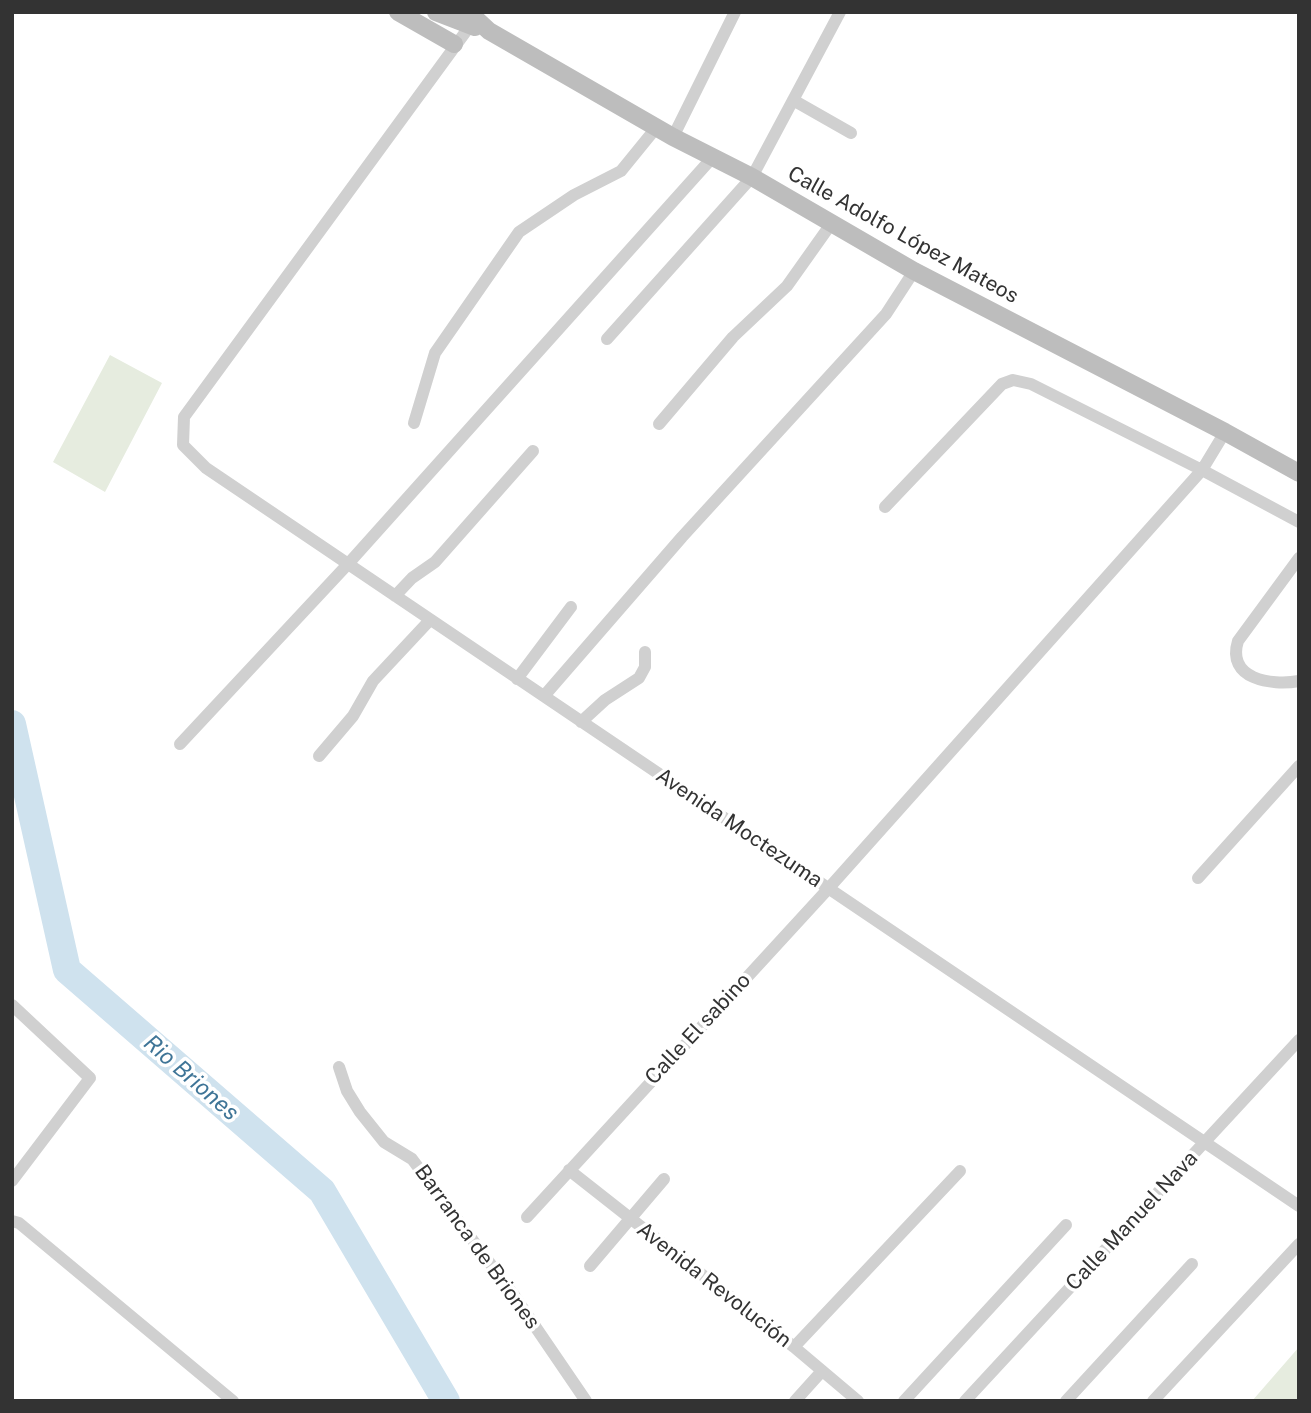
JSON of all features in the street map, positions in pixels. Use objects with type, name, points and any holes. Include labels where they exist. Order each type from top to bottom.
[{"type":"main road","points":[[398,12],[454,44]]},
{"type":"main road","name":"Calle Adolfo López Mateos","points":[[436,12],[469,19],[656,128],[752,177],[914,271],[1299,473]]},
{"type":"street","points":[[673,137],[735,12]]},
{"type":"street","points":[[607,339],[752,177],[840,12]]},
{"type":"street","points":[[454,44],[469,19]]},
{"type":"street","name":"Avenida Moctezuma","points":[[454,44],[184,416],[183,445],[206,468],[1299,1206]]},
{"type":"street","points":[[793,100],[851,133]]},
{"type":"street","points":[[414,423],[435,353],[519,232],[574,195],[621,171],[656,128]]},
{"type":"street","points":[[180,744],[348,564],[712,158]]},
{"type":"street","points":[[659,424],[733,337],[787,286],[831,224]]},
{"type":"street","points":[[544,696],[682,537],[886,314],[914,271]]},
{"type":"street","points":[[885,507],[1002,384],[1013,380],[1031,384],[1299,522]]},
{"type":"street","name":"Calle El sabino","points":[[527,1217],[828,889],[1202,470],[1225,432]]},
{"type":"street","points":[[395,596],[412,578],[435,562],[533,451]]},
{"type":"street","points":[[1299,558],[1238,641],[1234,653],[1237,663],[1248,674],[1263,682],[1283,684],[1299,681]]},
{"type":"street","points":[[517,678],[571,607]]},
{"type":"street","points":[[318,756],[353,716],[373,681],[430,620]]},
{"type":"street","points":[[581,722],[605,700],[639,678],[645,667],[645,652]]},
{"type":"street","points":[[1198,878],[1299,766]]},
{"type":"street","points":[[12,1005],[90,1078],[12,1181]]},
{"type":"street","name":"Calle Manuel Nava","points":[[965,1401],[1299,1040]]},
{"type":"street","name":"Barranca de Briones","points":[[339,1067],[346,1091],[360,1112],[384,1142],[412,1159],[513,1293],[586,1401]]},
{"type":"street","name":"Avenida Revolución","points":[[569,1170],[858,1401]]},
{"type":"street","points":[[794,1348],[960,1171]]},
{"type":"street","points":[[590,1266],[664,1180]]},
{"type":"street","points":[[12,1221],[19,1223],[233,1401]]},
{"type":"street","points":[[904,1401],[1066,1225]]},
{"type":"street","points":[[1153,1401],[1299,1244]]},
{"type":"street","points":[[1066,1401],[1192,1264]]},
{"type":"street","points":[[795,1401],[822,1371]]},
{"type":"shaded area","points":[[110,355],[162,383],[105,492],[53,462]]},
{"type":"shaded area","points":[[1299,1347],[1299,1401],[1252,1401]]},
{"type":"waterway","name":"Rio Briones","points":[[12,724],[67,970],[322,1191],[446,1401]]}]
